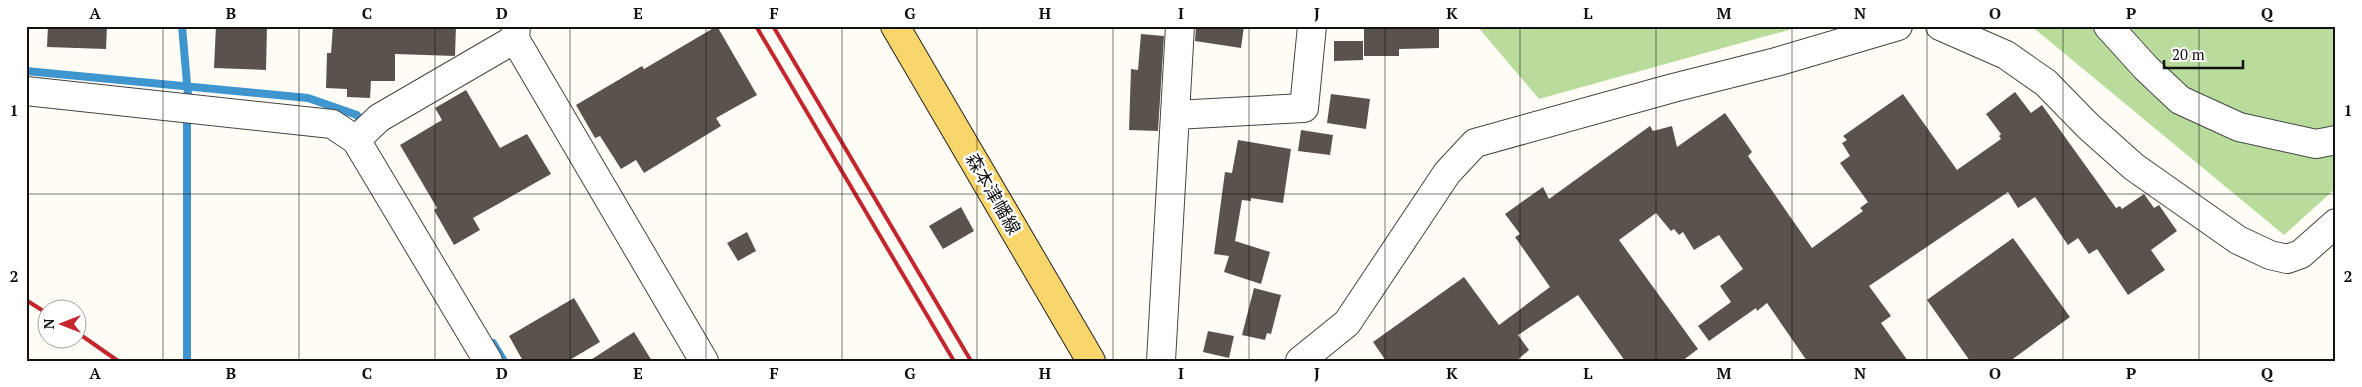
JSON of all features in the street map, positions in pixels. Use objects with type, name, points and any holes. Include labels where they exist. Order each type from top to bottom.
[{"type":"main road","name":"森本津幡線","points":[[895,26],[1092,361]]},
{"type":"street","points":[[1160,361],[1180,26]]},
{"type":"street","points":[[1175,115],[1304,108],[1312,26]]},
{"type":"street","points":[[1300,361],[1347,323],[1447,173],[1475,143],[1776,62],[1898,26]]},
{"type":"street","points":[[1940,26],[2006,55],[2046,83],[2088,126],[2134,167],[2238,240],[2270,255],[2287,259],[2301,254],[2336,223]]},
{"type":"street","points":[[2108,26],[2146,68],[2180,100],[2239,128],[2316,144],[2336,140]]},
{"type":"street","points":[[26,91],[332,124],[365,132],[516,33],[704,361]]},
{"type":"street","points":[[365,132],[488,361]]},
{"type":"green space","points":[[1477,26],[1803,26],[1539,99]]},
{"type":"green space","points":[[2031,26],[2336,26],[2336,188],[2284,235]]},
{"type":"building","points":[[48,26],[107,26],[106,49],[47,47]]},
{"type":"building","points":[[216,26],[267,26],[266,70],[214,68]]},
{"type":"building","points":[[333,26],[456,26],[455,56],[395,54],[395,81],[371,81],[370,98],[347,97],[347,89],[326,88],[327,53],[331,53]]},
{"type":"building","points":[[717,26],[757,95],[716,118],[721,126],[644,173],[636,160],[621,169],[600,136],[595,138],[576,105],[642,66],[644,69]]},
{"type":"building","points":[[1196,26],[1244,26],[1241,48],[1195,41]]},
{"type":"building","points":[[1364,26],[1439,26],[1439,48],[1399,49],[1399,56],[1364,56]]},
{"type":"building","points":[[1141,34],[1164,36],[1158,131],[1129,130],[1131,69],[1138,70]]},
{"type":"building","points":[[1334,41],[1363,41],[1363,60],[1334,61]]},
{"type":"building","points":[[466,90],[500,148],[527,134],[551,174],[473,218],[480,230],[454,245],[434,210],[437,208],[400,145],[442,120],[435,108]]},
{"type":"building","points":[[2015,92],[2031,113],[2042,105],[2116,208],[2120,206],[2122,209],[2144,194],[2154,208],[2159,205],[2177,231],[2151,250],[2165,270],[2128,295],[2097,249],[2089,254],[2078,238],[2068,245],[2035,197],[2018,208],[2008,192],[1869,286],[1891,316],[1881,323],[1908,361],[1807,361],[1767,303],[1757,311],[1756,308],[1709,341],[1698,326],[1731,302],[1720,286],[1743,269],[1719,235],[1694,250],[1683,232],[1679,235],[1674,229],[1671,231],[1656,213],[1619,240],[1698,349],[1682,361],[1625,361],[1578,295],[1518,335],[1529,350],[1516,361],[1386,361],[1373,342],[1464,277],[1499,325],[1550,287],[1515,237],[1520,234],[1505,214],[1543,187],[1549,199],[1650,126],[1653,131],[1672,126],[1677,147],[1725,113],[1752,152],[1748,156],[1812,248],[1863,211],[1860,208],[1868,202],[1840,163],[1850,156],[1842,143],[1847,140],[1843,136],[1903,94],[1957,170],[2001,139],[1999,136],[2001,134],[1986,114]]},
{"type":"building","points":[[1331,94],[1370,99],[1366,129],[1327,123]]},
{"type":"building","points":[[1301,130],[1333,135],[1330,155],[1298,151]]},
{"type":"building","points":[[1238,140],[1291,149],[1283,203],[1251,198],[1251,201],[1242,200],[1235,241],[1270,252],[1261,284],[1224,272],[1229,256],[1214,254],[1225,172],[1232,173]]},
{"type":"building","points":[[961,207],[974,231],[943,249],[929,226]]},
{"type":"building","points":[[747,232],[756,251],[738,261],[727,243]]},
{"type":"building","points":[[2013,238],[2070,317],[2010,361],[1970,361],[1927,300]]},
{"type":"building","points":[[1254,288],[1281,295],[1271,334],[1267,333],[1265,340],[1242,335]]},
{"type":"building","points":[[574,298],[600,342],[568,361],[523,361],[509,336]]},
{"type":"building","points":[[1208,331],[1234,336],[1229,358],[1203,352]]},
{"type":"building","points":[[634,332],[652,361],[589,361]]},
{"type":"waterway","points":[[182,26],[188,95]]},
{"type":"waterway","points":[[26,71],[308,98],[357,115],[363,125]]},
{"type":"waterway","points":[[187,123],[187,361]]},
{"type":"waterway","points":[[493,343],[504,361]]},
{"type":"railway","points":[[756,26],[954,361]]},
{"type":"railway","points":[[773,26],[971,361]]},
{"type":"railway","points":[[26,300],[38,308]]},
{"type":"railway","points":[[88,340],[118,361]]}]
